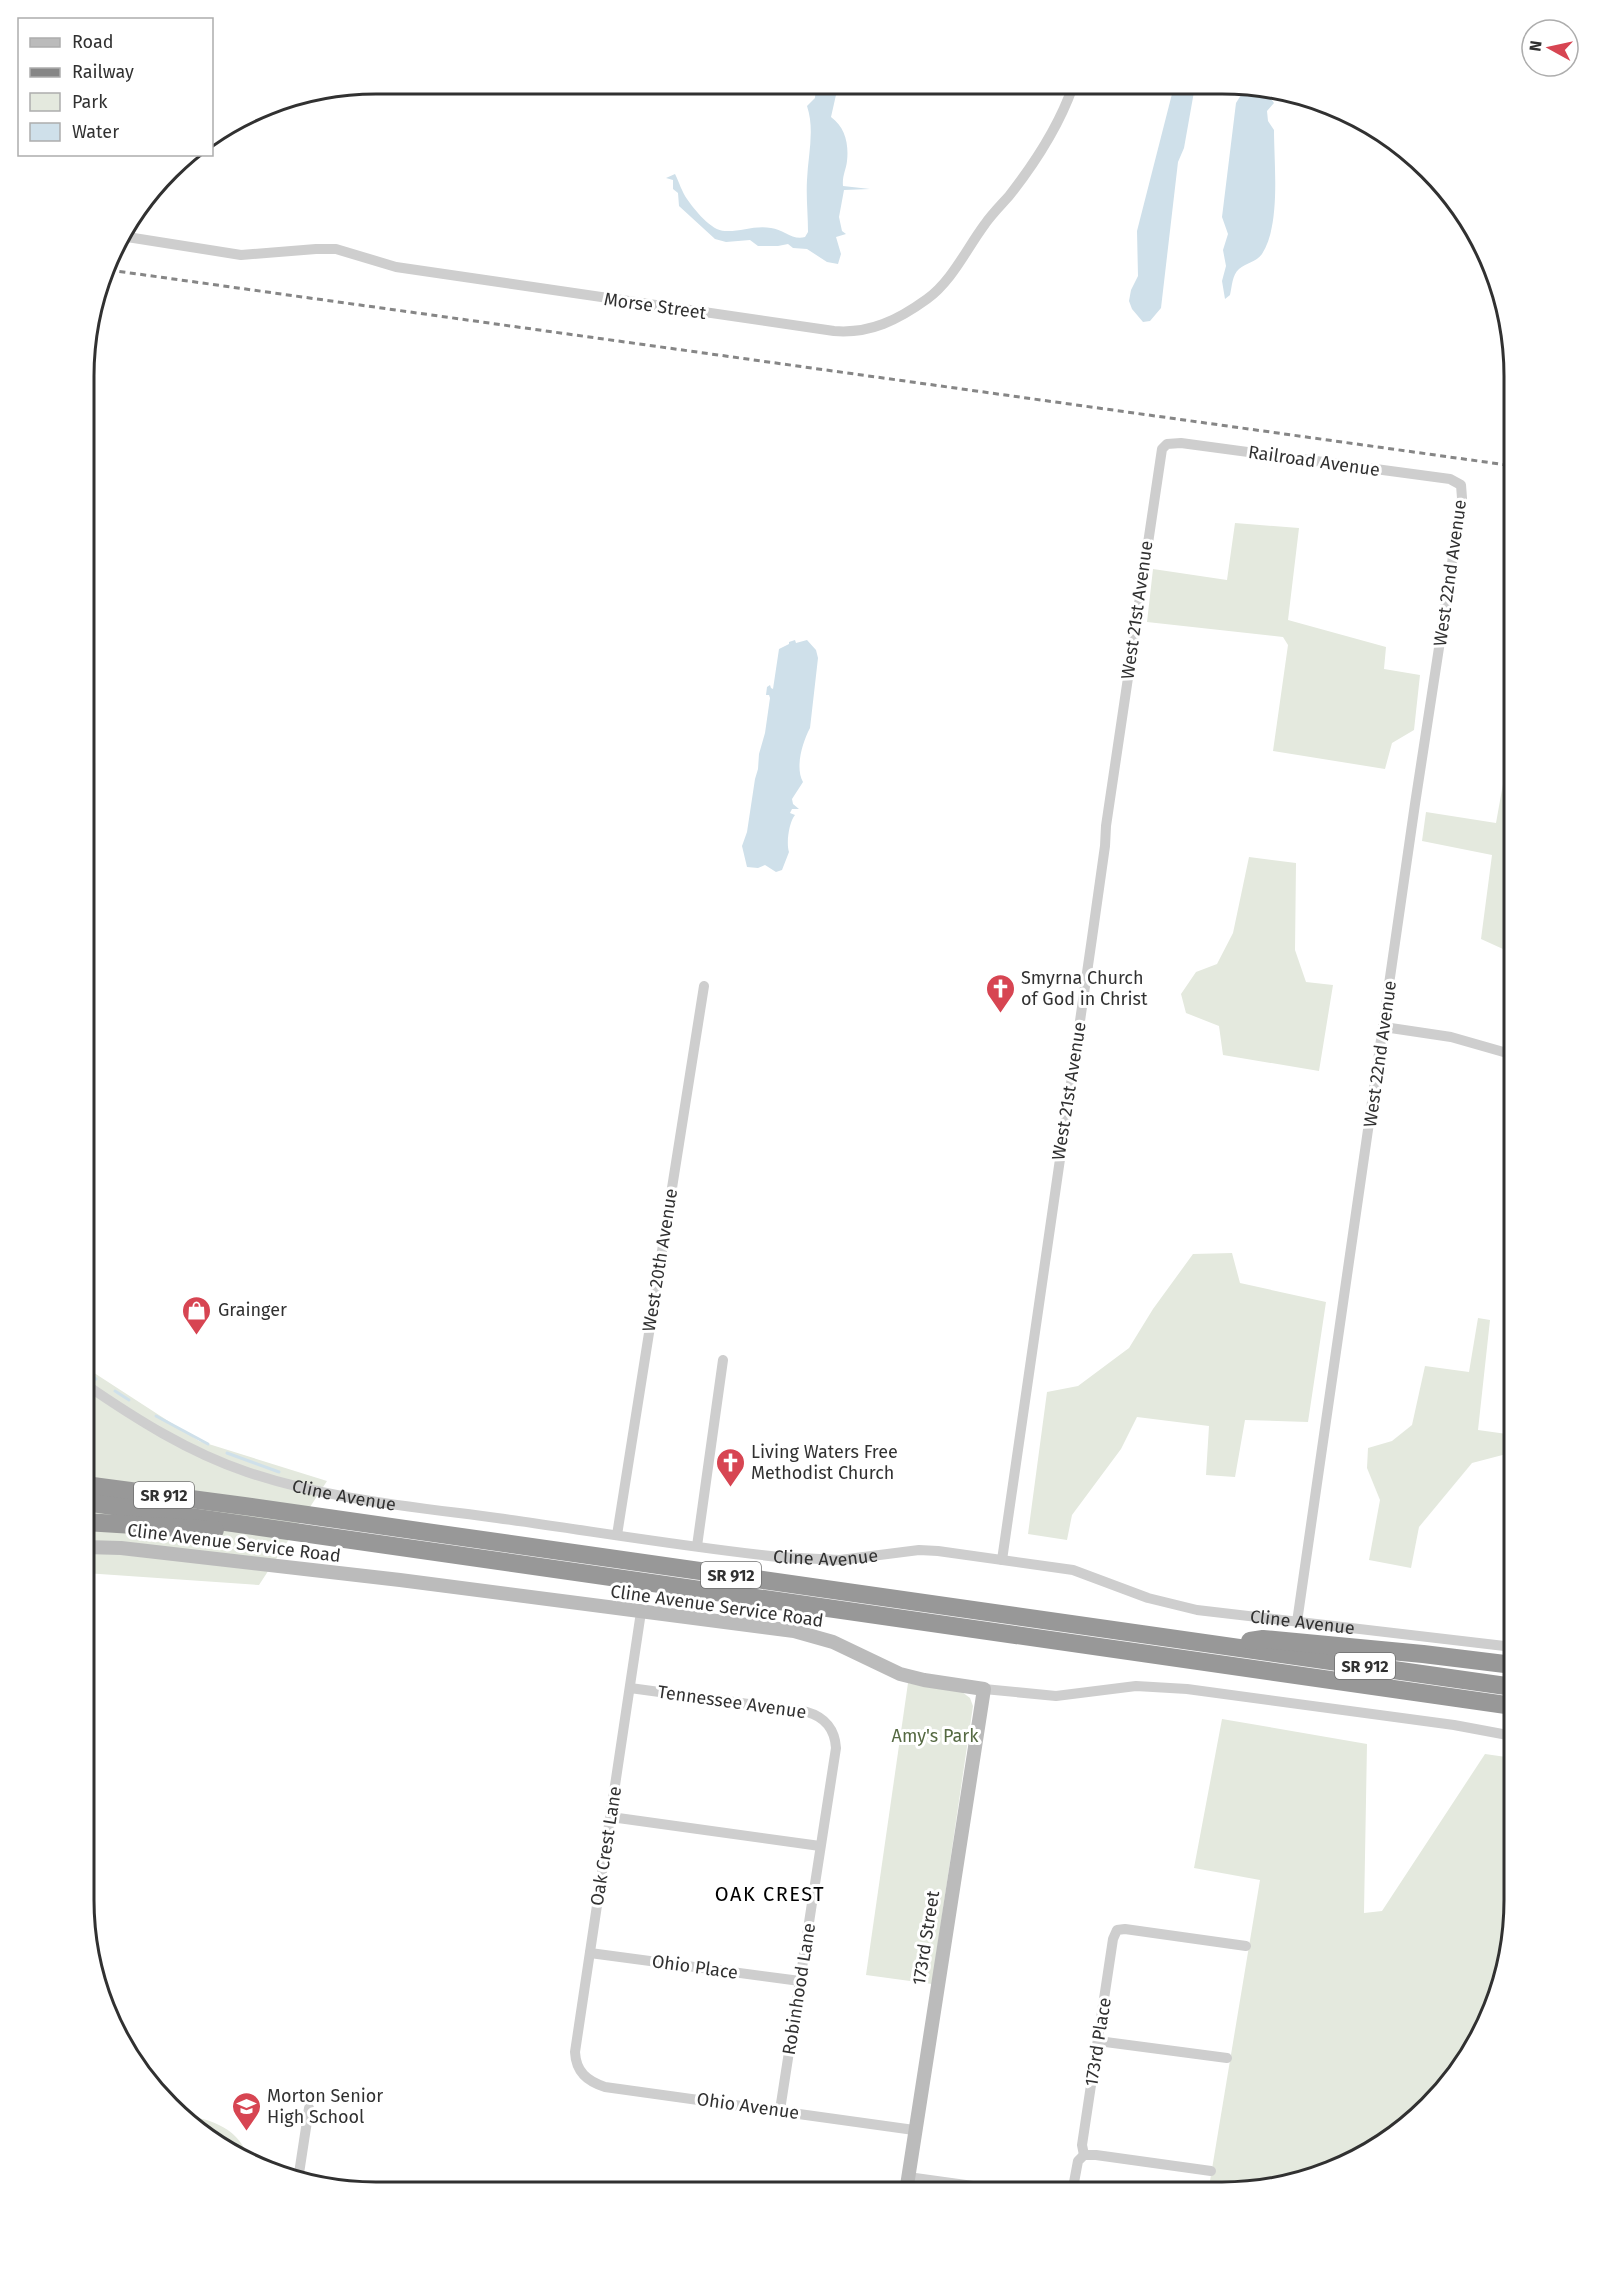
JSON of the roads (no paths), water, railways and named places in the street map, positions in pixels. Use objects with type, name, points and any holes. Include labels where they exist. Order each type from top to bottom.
[{"type":"highway","points":[[94,1478],[244,1506]]},
{"type":"highway","name":"Cline Avenue","points":[[94,1486],[1504,1686]]},
{"type":"highway","name":"SR 912","points":[[94,1503],[1504,1705]]},
{"type":"highway","points":[[94,1523],[192,1530],[291,1530]]},
{"type":"highway","points":[[1217,1645],[1263,1640],[1504,1664]]},
{"type":"street","name":"Morse Street","points":[[131,238],[241,255],[336,249],[396,267],[543,290],[834,332],[865,331],[889,323],[928,299],[939,289],[1038,154],[1065,109],[1070,94]]},
{"type":"street","name":"Railroad Avenue","points":[[1165,445],[1181,443],[1450,479],[1461,485]]},
{"type":"street","name":"West 21st Avenue","points":[[1002,1560],[1150,518],[1160,455],[1165,445]]},
{"type":"street","name":"West 22nd Avenue","points":[[1297,1622],[1415,804],[1462,498],[1461,485]]},
{"type":"street","name":"West 20th Avenue","points":[[617,1535],[704,986]]},
{"type":"street","points":[[1384,1027],[1451,1037],[1504,1052]]},
{"type":"street","points":[[697,1546],[723,1359]]},
{"type":"street","name":"Cline Avenue","points":[[94,1390],[141,1422],[193,1450],[268,1479],[301,1488],[388,1503],[769,1556],[819,1560],[847,1559],[925,1550],[1002,1560],[1073,1570],[1148,1598],[1186,1608],[1504,1646]]},
{"type":"street","name":"Cline Avenue Service Road","points":[[94,1547],[121,1548],[400,1580],[816,1636],[900,1674],[984,1689],[1056,1696],[1136,1686],[1187,1689],[1454,1725],[1504,1734]]},
{"type":"street","name":"Oak Crest Lane","points":[[584,2077],[575,2062],[575,2052],[641,1612]]},
{"type":"street","name":"Tennessee Avenue","points":[[630,1688],[807,1712],[815,1714],[830,1727]]},
{"type":"street","name":"173rd Street","points":[[907,2182],[984,1689]]},
{"type":"street","name":"Robinhood Lane","points":[[780,2110],[836,1748],[830,1727]]},
{"type":"street","points":[[611,1817],[820,1846]]},
{"type":"street","name":"173rd Place","points":[[1073,2182],[1078,2161],[1084,2155],[1082,2145],[1113,1939],[1117,1930],[1125,1929],[1246,1946]]},
{"type":"street","name":"Ohio Place","points":[[590,1953],[800,1981]]},
{"type":"street","points":[[1098,2041],[1227,2058]]},
{"type":"street","name":"Ohio Avenue","points":[[584,2077],[605,2087],[914,2130]]},
{"type":"street","points":[[299,2172],[309,2108]]},
{"type":"street","points":[[1084,2155],[1211,2171]]},
{"type":"street","points":[[908,2177],[944,2182]]},
{"type":"water","points":[[815,94],[836,94],[831,117],[840,126],[847,142],[843,186],[870,189],[844,190],[839,217],[842,231],[846,234],[836,237],[841,254],[838,264],[827,262],[807,249],[793,248],[788,244],[758,246],[750,240],[726,242],[715,239],[679,206],[678,193],[673,189],[673,180],[666,178],[675,174],[685,196],[694,208],[703,219],[720,230],[765,227],[796,237],[805,237],[808,232],[807,186],[811,133],[807,106],[815,98]]},
{"type":"water","points":[[1172,94],[1194,94],[1184,148],[1178,162],[1161,308],[1150,321],[1143,322],[1132,309],[1129,301],[1131,290],[1138,276],[1137,231]]},
{"type":"water","points":[[1241,95],[1271,99],[1274,103],[1267,111],[1268,121],[1274,130],[1274,211],[1268,242],[1262,254],[1237,272],[1230,295],[1225,299],[1222,281],[1226,266],[1223,250],[1228,234],[1222,217],[1236,103]]},
{"type":"water","points":[[795,640],[796,643],[807,640],[816,650],[818,658],[810,728],[802,748],[800,763],[803,782],[792,799],[793,804],[799,809],[792,809],[790,813],[795,815],[789,833],[789,852],[782,870],[776,872],[765,865],[758,868],[747,867],[742,846],[747,832],[759,754],[765,733],[770,698],[766,695],[767,687],[770,685],[773,689],[779,649]]},
{"type":"waterway","points":[[115,1391],[129,1400]]},
{"type":"waterway","points":[[156,1416],[208,1444]]},
{"type":"waterway","points":[[227,1453],[279,1472]]},
{"type":"railway","points":[[115,271],[1504,465]]},
{"type":"place","name":"Smyrna Church of God in Christ","points":[[1000,1014]]},
{"type":"place","name":"Grainger","points":[[197,1336]]},
{"type":"place","name":"Living Waters Free Methodist Church","points":[[730,1488]]},
{"type":"place","name":"Morton Senior High School","points":[[246,2132]]},
{"type":"district","name":"OAK CREST","points":[[770,1894]]},
{"type":"park label","name":"Amy's Park","points":[[935,1736]]}]
